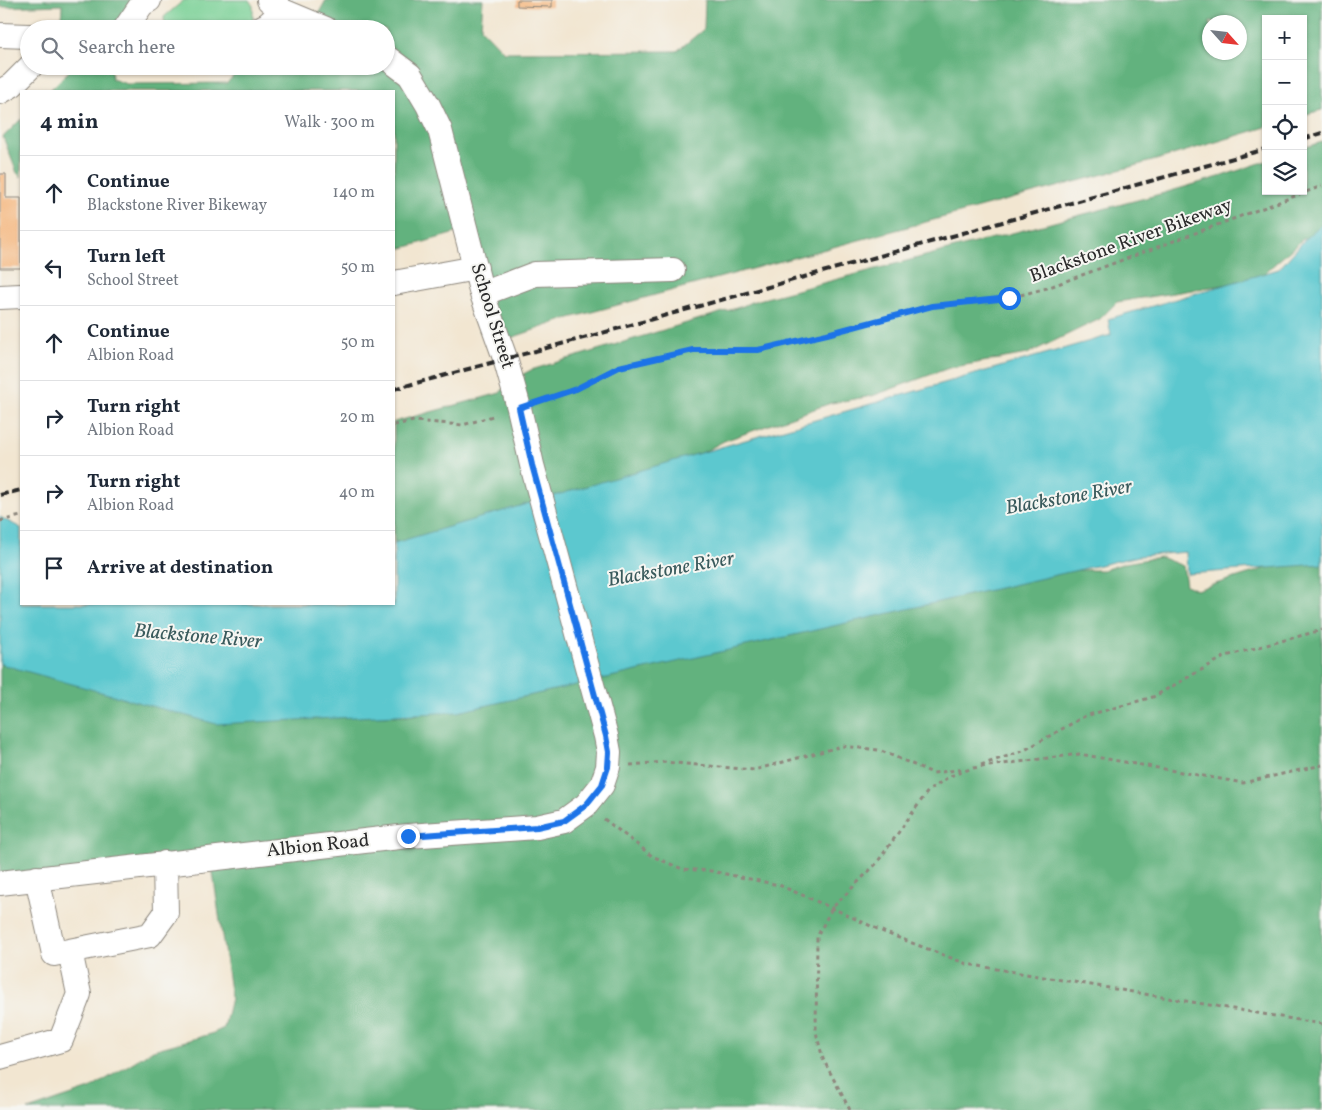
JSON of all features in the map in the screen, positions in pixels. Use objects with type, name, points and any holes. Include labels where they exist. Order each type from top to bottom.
[{"type":"street","points":[[131,20],[142,4],[149,0]]},
{"type":"street","points":[[269,20],[276,6],[306,20]]},
{"type":"street","points":[[0,35],[20,36]]},
{"type":"street","name":"School Street","points":[[395,64],[410,75],[440,130],[482,294],[505,358],[519,408],[566,593]]},
{"type":"street","points":[[0,92],[12,85],[22,75]]},
{"type":"street","points":[[395,282],[476,268]]},
{"type":"street","points":[[482,294],[534,274],[673,270]]},
{"type":"street","points":[[0,297],[20,296]]},
{"type":"street","name":"Albion Road","points":[[0,883],[408,836],[537,827],[564,821],[586,805],[602,785],[608,767],[609,752],[566,593]]},
{"type":"street","points":[[38,878],[54,954],[150,935],[166,913],[165,863]]},
{"type":"street","points":[[0,1057],[61,1040],[79,994],[70,951]]},
{"type":"path","name":"Blackstone River Bikeway","points":[[395,425],[414,421],[462,425],[576,389],[619,367],[693,350],[758,350],[932,306],[1009,298],[1047,288],[1322,186]]},
{"type":"path","points":[[0,521],[19,516]]},
{"type":"path","points":[[850,1110],[823,1059],[816,1032],[817,937],[832,908],[876,864],[928,791],[950,776],[1023,751],[1085,716],[1153,697],[1226,656],[1322,630]]},
{"type":"path","points":[[608,767],[664,762],[754,770],[842,746],[879,750],[933,773],[1079,754],[1243,783],[1322,765]]},
{"type":"path","points":[[586,805],[652,856],[682,869],[710,871],[779,885],[886,933],[967,964],[1322,1024]]},
{"type":"green space","points":[[0,0],[149,0],[132,20],[61,20],[62,5],[0,7]]},
{"type":"green space","points":[[184,0],[249,0],[253,6],[253,20],[164,20],[164,17]]},
{"type":"green space","points":[[326,0],[483,0],[481,28],[504,52],[677,51],[704,29],[705,0],[1322,0],[1322,110],[1307,114],[1307,15],[1262,15],[1262,128],[1156,160],[566,319],[499,342],[459,232],[403,248],[395,248],[395,90],[50,90],[65,75],[112,75],[112,79],[127,84],[227,83],[234,75],[395,75],[395,20],[289,20],[295,8],[316,18]]},
{"type":"green space","points":[[20,120],[20,176],[17,173],[3,137]]},
{"type":"green space","points":[[1322,142],[1322,230],[1303,239],[1261,276],[1242,282],[1117,302],[1100,319],[1027,354],[949,368],[872,396],[831,403],[724,441],[679,465],[437,537],[395,542],[395,422],[500,393],[510,381],[531,370],[751,302],[1219,177],[1262,162],[1262,195],[1307,195],[1307,147]]},
{"type":"green space","points":[[1322,551],[1322,1110],[28,1110],[90,1089],[153,1050],[211,1034],[224,1028],[231,998],[211,859],[0,878],[0,650],[206,713],[408,716],[519,695],[1030,570],[1103,570],[1125,563],[1160,557],[1183,566],[1186,585],[1196,590]]},
{"type":"water","name":"Blackstone River","points":[[1322,224],[1322,564],[1187,574],[1186,552],[1139,556],[458,712],[216,724],[0,664],[0,517],[20,527],[20,605],[395,605],[395,543],[1111,335],[1108,319],[1279,269],[1308,236]]},
{"type":"building","points":[[517,0],[552,0],[552,7],[517,6]]},
{"type":"building","points":[[0,174],[6,174],[6,198],[20,198],[20,268],[0,268]]},
{"type":"railway","points":[[1307,138],[1322,133]]},
{"type":"railway","points":[[395,389],[1262,150]]},
{"type":"railway","points":[[0,495],[20,490]]},
{"type":"route","points":[[408,836],[537,827],[564,821],[586,805],[602,785],[608,767],[609,752],[606,736],[532,465],[519,408],[576,389],[619,367],[693,350],[758,350],[932,306],[1009,298]]}]
